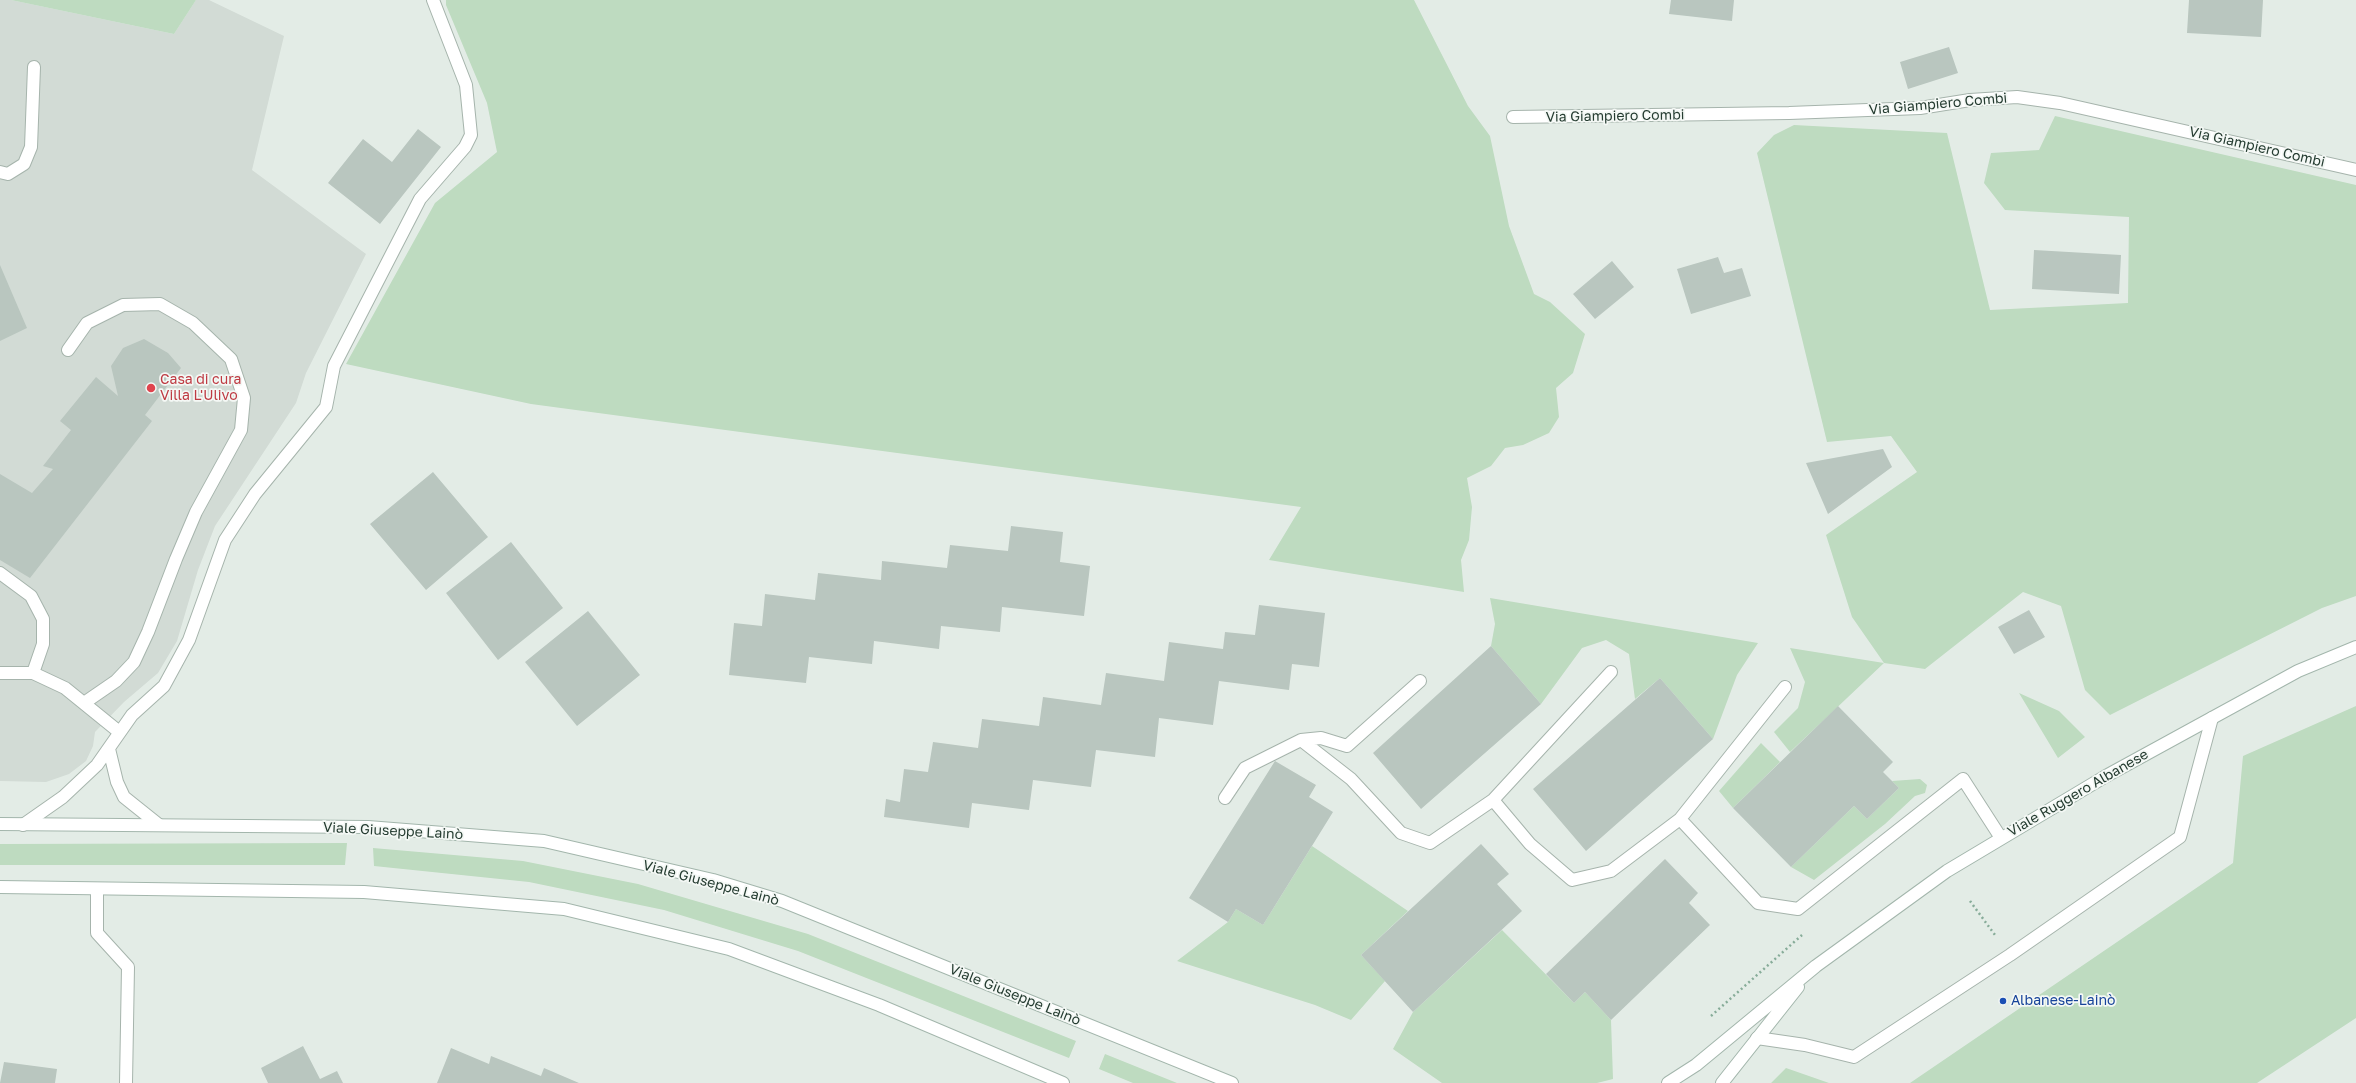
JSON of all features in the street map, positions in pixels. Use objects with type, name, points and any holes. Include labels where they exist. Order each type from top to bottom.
[{"type":"main road","points":[[23,824],[64,797],[97,764],[109,749],[118,732],[132,715],[164,686],[189,640],[225,540],[255,494],[326,407],[334,366],[420,199],[465,147],[470,135],[466,85],[433,0]]},
{"type":"main road","points":[[0,172],[8,174],[24,164],[30,147],[34,67]]},
{"type":"main road","name":"Via Giampiero Combi","points":[[1513,117],[1804,113],[1920,108],[1970,100],[2017,98],[2060,102],[2356,170]]},
{"type":"main road","points":[[68,350],[87,323],[122,305],[160,304],[193,323],[231,359],[244,398],[241,430],[196,512],[148,632],[134,662],[116,682],[84,703]]},
{"type":"main road","points":[[0,573],[31,596],[43,619],[43,644],[33,673]]},
{"type":"main road","name":"Viale Ruggero Albanese","points":[[1816,966],[1946,871],[2001,838],[2106,776],[2298,671],[2356,647]]},
{"type":"main road","points":[[0,672],[33,673],[65,688],[118,732]]},
{"type":"main road","points":[[1301,740],[1351,779],[1401,833],[1430,843],[1493,800],[1611,672]]},
{"type":"main road","points":[[1225,798],[1245,768],[1301,740],[1321,738],[1347,746],[1420,681]]},
{"type":"main road","points":[[1493,800],[1530,844],[1572,880],[1611,871],[1680,819],[1785,687]]},
{"type":"main road","points":[[1757,1038],[1805,1046],[1854,1057],[2010,955],[2180,837],[2212,718]]},
{"type":"main road","points":[[109,749],[116,782],[124,797],[159,825]]},
{"type":"main road","points":[[1680,819],[1758,902],[1798,909],[1963,779],[2001,838]]},
{"type":"main road","name":"Viale Giuseppe Lainò","points":[[0,824],[368,827],[544,841],[713,880],[782,901],[1232,1083]]},
{"type":"main road","points":[[0,887],[364,892],[564,909],[729,949],[879,1005],[1064,1083]]},
{"type":"main road","points":[[97,889],[97,933],[128,966],[126,1083]]},
{"type":"main road","points":[[1722,1083],[1816,966]]},
{"type":"main road","points":[[1668,1083],[1696,1064],[1816,966]]},
{"type":"path","points":[[1970,901],[2010,955]]},
{"type":"shaded area","name":"Casa di cura Villa L'Ulivo","points":[[0,0],[11,0],[174,34],[196,0],[209,0],[284,36],[252,170],[366,254],[306,373],[296,403],[215,526],[198,570],[177,641],[158,673],[124,702],[95,732],[93,746],[86,761],[69,774],[46,782],[0,781]]},
{"type":"green space","points":[[11,0],[196,0],[174,34]]},
{"type":"green space","points":[[446,0],[1414,0],[1468,106],[1490,136],[1509,226],[1534,294],[1550,302],[1585,334],[1573,373],[1556,388],[1559,417],[1549,433],[1523,445],[1505,448],[1491,466],[1467,478],[1472,507],[1469,540],[1461,560],[1464,592],[1269,560],[1301,507],[531,404],[346,364],[435,203],[497,152],[487,103],[446,5]]},
{"type":"green space","points":[[2055,116],[2356,185],[2356,596],[2322,608],[2110,715],[2085,690],[2061,606],[2023,592],[1925,669],[1884,663],[1852,617],[1826,535],[1917,472],[1891,436],[1827,442],[1757,153],[1774,135],[1794,125],[1947,133],[1990,310],[2128,303],[2129,217],[2005,210],[1984,183],[1991,153],[2039,150]]},
{"type":"green space","points":[[1490,598],[1758,643],[1737,675],[1713,739],[1660,678],[1635,699],[1629,654],[1606,640],[1582,648],[1541,704],[1491,646],[1495,624]]},
{"type":"green space","points":[[1790,648],[1884,663],[1790,752],[1774,732],[1798,708],[1805,682]]},
{"type":"green space","points":[[2019,693],[2059,711],[2085,737],[2058,758]]},
{"type":"green space","points":[[2356,706],[2356,1018],[2257,1083],[1910,1083],[2233,863],[2243,756]]},
{"type":"green space","points":[[1761,743],[1780,762],[1733,808],[1719,791]]},
{"type":"green space","points":[[1920,779],[1927,785],[1925,793],[1915,796],[1885,824],[1814,880],[1791,867],[1854,806],[1867,819],[1899,788],[1892,781]]},
{"type":"green space","points":[[347,843],[345,865],[0,865],[0,844]]},
{"type":"green space","points":[[1312,846],[1408,911],[1361,955],[1385,981],[1351,1020],[1315,1005],[1177,961],[1228,922],[1236,909],[1263,925]]},
{"type":"green space","points":[[373,848],[523,861],[638,884],[808,934],[1076,1041],[1069,1058],[798,951],[664,910],[529,882],[374,866]]},
{"type":"green space","points":[[1502,930],[1574,1003],[1585,992],[1611,1020],[1613,1079],[1597,1083],[1442,1083],[1393,1049],[1413,1012]]},
{"type":"green space","points":[[1105,1054],[1177,1083],[1133,1083],[1099,1069]]},
{"type":"green space","points":[[1786,1068],[1829,1083],[1771,1083]]},
{"type":"building","points":[[1671,0],[1734,0],[1732,21],[1669,14]]},
{"type":"building","points":[[2189,0],[2263,0],[2261,37],[2187,33]]},
{"type":"building","points":[[1949,47],[1958,73],[1908,89],[1900,62]]},
{"type":"building","points":[[418,129],[441,147],[380,224],[328,183],[363,139],[392,162]]},
{"type":"building","points":[[2034,250],[2121,255],[2119,294],[2032,289]]},
{"type":"building","points":[[1718,257],[1724,273],[1742,268],[1751,296],[1691,314],[1677,269]]},
{"type":"building","points":[[1612,261],[1634,287],[1595,319],[1573,294]]},
{"type":"building","points":[[0,265],[27,328],[0,341]]},
{"type":"building","points":[[144,339],[168,353],[181,368],[145,415],[152,421],[30,578],[0,560],[0,474],[32,493],[53,469],[43,466],[71,430],[60,421],[96,377],[118,396],[111,366],[123,348]]},
{"type":"building","points":[[1883,449],[1892,467],[1828,514],[1806,463]]},
{"type":"building","points":[[433,472],[488,537],[426,590],[370,524]]},
{"type":"building","points":[[1011,526],[1063,532],[1060,562],[1090,566],[1084,616],[1002,607],[1000,632],[941,626],[939,649],[874,641],[872,664],[809,657],[806,683],[729,675],[734,623],[762,626],[765,594],[815,600],[818,573],[881,580],[882,561],[947,568],[950,545],[1008,551]]},
{"type":"building","points":[[511,542],[563,608],[498,660],[446,593]]},
{"type":"building","points":[[1259,605],[1325,613],[1319,667],[1292,664],[1289,690],[1219,681],[1213,725],[1159,718],[1155,757],[1096,750],[1091,787],[1033,780],[1029,810],[972,803],[969,828],[884,817],[886,799],[900,802],[904,769],[928,772],[933,742],[978,748],[982,719],[1039,726],[1043,697],[1101,705],[1106,673],[1164,681],[1169,642],[1223,649],[1225,632],[1255,635]]},
{"type":"building","points":[[2029,610],[2045,637],[2014,654],[1998,627]]},
{"type":"building","points":[[588,611],[640,675],[577,726],[525,662]]},
{"type":"building","points":[[1491,646],[1541,704],[1421,809],[1373,753]]},
{"type":"building","points":[[1660,678],[1713,739],[1586,851],[1533,789]]},
{"type":"building","points":[[1838,706],[1893,762],[1883,772],[1899,788],[1867,819],[1854,806],[1791,867],[1733,808]]},
{"type":"building","points":[[1275,761],[1316,785],[1309,797],[1333,812],[1263,925],[1236,909],[1228,922],[1189,898]]},
{"type":"building","points":[[1481,844],[1509,874],[1497,884],[1522,911],[1413,1012],[1361,955]]},
{"type":"building","points":[[1665,859],[1698,893],[1689,903],[1710,925],[1611,1020],[1585,992],[1574,1003],[1546,974]]},
{"type":"building","points":[[303,1046],[320,1079],[337,1071],[343,1083],[268,1083],[261,1068]]},
{"type":"building","points":[[451,1048],[489,1064],[491,1056],[541,1076],[544,1068],[579,1083],[437,1083]]},
{"type":"building","points":[[4,1062],[57,1069],[55,1083],[0,1083]]},
{"type":"place","name":"Casa di cura Villa L'Ulivo","points":[[151,388]]},
{"type":"place","name":"Albanese-Lainò","points":[[2003,1001]]}]
